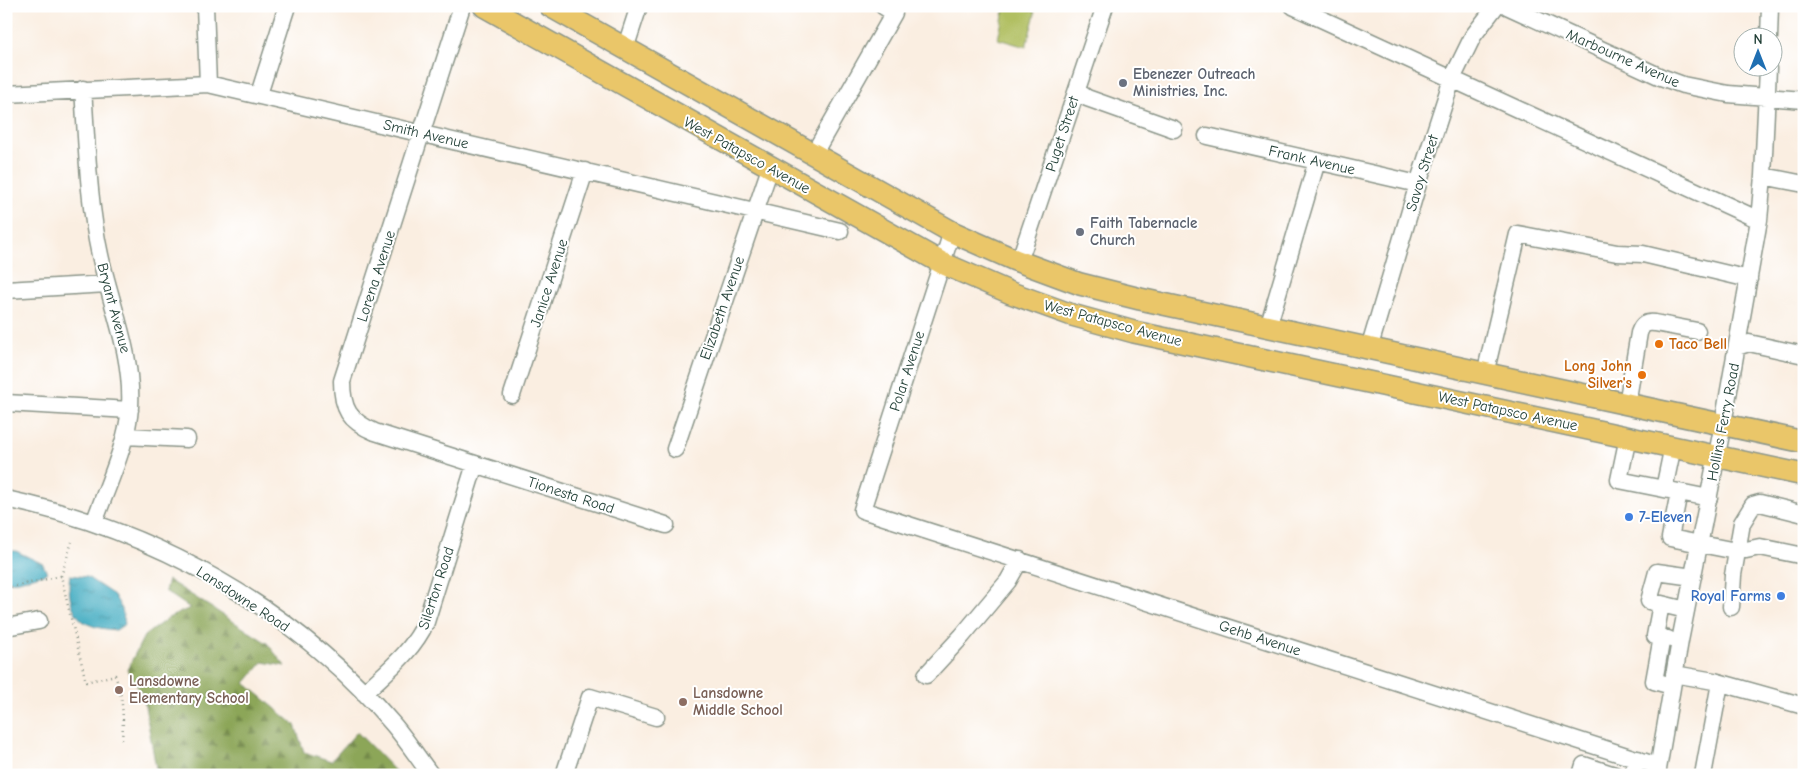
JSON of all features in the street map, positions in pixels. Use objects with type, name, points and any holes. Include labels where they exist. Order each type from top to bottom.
[{"type":"main road","name":"West Patapsco Avenue","points":[[484,6],[942,263],[1011,293],[1072,315],[1134,332],[1804,475]]},
{"type":"main road","name":"West Patapsco Avenue","points":[[550,6],[625,50],[952,232],[1016,260],[1080,284],[1268,327],[1804,442]]},
{"type":"street","points":[[205,6],[208,84]]},
{"type":"street","points":[[259,94],[287,6]]},
{"type":"street","name":"Lorena Avenue","points":[[462,6],[423,133],[342,381],[342,394],[351,418],[360,426],[476,464]]},
{"type":"street","points":[[625,50],[639,6]]},
{"type":"street","points":[[813,155],[894,13],[883,6]]},
{"type":"street","name":"Puget Street","points":[[1016,260],[1023,250],[1105,6]]},
{"type":"street","points":[[1293,6],[1759,220]]},
{"type":"street","name":"Savoy Street","points":[[1369,349],[1418,184],[1452,79],[1473,36],[1496,6]]},
{"type":"street","name":"Marbourne Avenue","points":[[1506,6],[1661,77],[1683,85],[1728,94],[1804,100]]},
{"type":"street","points":[[1769,28],[1770,6]]},
{"type":"street","name":"Hollins Ferry Road","points":[[1658,770],[1680,641],[1717,456],[1759,220],[1768,78]]},
{"type":"street","name":"Smith Avenue","points":[[6,94],[208,84],[259,94],[840,231]]},
{"type":"street","name":"Bryant Avenue","points":[[83,89],[90,193],[100,254],[130,373],[130,410],[124,436],[94,523]]},
{"type":"street","points":[[1077,91],[1087,98],[1174,129]]},
{"type":"street","name":"Frank Avenue","points":[[1207,136],[1418,184]]},
{"type":"street","points":[[1268,327],[1317,161]]},
{"type":"street","name":"Elizabeth Avenue","points":[[674,449],[770,168]]},
{"type":"street","name":"Janice Avenue","points":[[512,395],[586,171]]},
{"type":"street","points":[[1763,176],[1804,184]]},
{"type":"street","name":"Polar Avenue","points":[[862,510],[952,232]]},
{"type":"street","points":[[1485,374],[1518,234],[1617,253],[1643,254],[1749,279]]},
{"type":"street","points":[[6,290],[107,284]]},
{"type":"street","points":[[1628,404],[1640,328],[1648,322],[1697,331]]},
{"type":"street","points":[[1737,346],[1748,343],[1804,355]]},
{"type":"street","points":[[6,404],[130,410]]},
{"type":"street","points":[[124,436],[187,438]]},
{"type":"street","points":[[1628,437],[1619,480],[1709,498]]},
{"type":"street","points":[[1673,446],[1670,538],[1731,550],[1746,550],[1760,547],[1804,556]]},
{"type":"street","name":"Tionesta Road","points":[[476,464],[666,525]]},
{"type":"street","name":"Silerton Road","points":[[364,693],[396,664],[420,636],[476,464]]},
{"type":"street","name":"Lansdowne Road","points":[[6,499],[94,523],[178,558],[272,613],[339,668],[364,693],[393,724],[431,775]]},
{"type":"street","points":[[1731,607],[1742,523],[1753,505],[1760,503],[1804,514]]},
{"type":"street","name":"Gehb Avenue","points":[[862,510],[1638,759],[1658,770]]},
{"type":"street","points":[[926,675],[1008,581],[1020,560]]},
{"type":"street","points":[[1686,610],[1650,601],[1657,572],[1693,577]]},
{"type":"street","points":[[1661,604],[1655,636],[1680,641]]},
{"type":"street","points":[[6,627],[39,621]]},
{"type":"street","points":[[1662,637],[1654,681],[1673,680],[1720,683],[1804,706]]},
{"type":"street","points":[[1703,775],[1720,683]]},
{"type":"street","points":[[564,775],[590,697],[656,717]]},
{"type":"street","points":[[1632,775],[1638,759]]},
{"type":"street","points":[[1581,775],[1584,765],[1615,775]]},
{"type":"path","points":[[72,542],[61,576],[86,682],[115,675],[122,694],[124,718],[122,740]]},
{"type":"path","points":[[6,588],[61,576]]},
{"type":"green space","points":[[1005,6],[1020,6],[1034,11],[1035,14],[1026,47],[998,39]]},
{"type":"green space","points":[[168,580],[267,643],[285,666],[263,662],[245,683],[295,725],[304,752],[331,761],[357,732],[399,775],[159,775],[156,768],[143,695],[127,670],[144,636],[168,618],[190,608],[165,591]]},
{"type":"water","points":[[6,551],[16,551],[43,564],[47,573],[19,581],[6,582]]},
{"type":"water","points":[[70,575],[87,577],[114,595],[122,609],[125,624],[116,630],[105,629],[82,621],[74,610],[70,596]]},
{"type":"place","name":"Ebenezer Outreach Ministries, Inc.","points":[[1123,83]]},
{"type":"place","name":"Faith Tabernacle Church","points":[[1080,232]]},
{"type":"place","name":"Taco Bell","points":[[1659,344]]},
{"type":"place","name":"Long John Silver's","points":[[1642,375]]},
{"type":"place","name":"7-Eleven","points":[[1629,517]]},
{"type":"place","name":"Royal Farms","points":[[1781,596]]},
{"type":"place","name":"Lansdowne Elementary School","points":[[119,690]]},
{"type":"place","name":"Lansdowne Middle School","points":[[683,702]]}]
